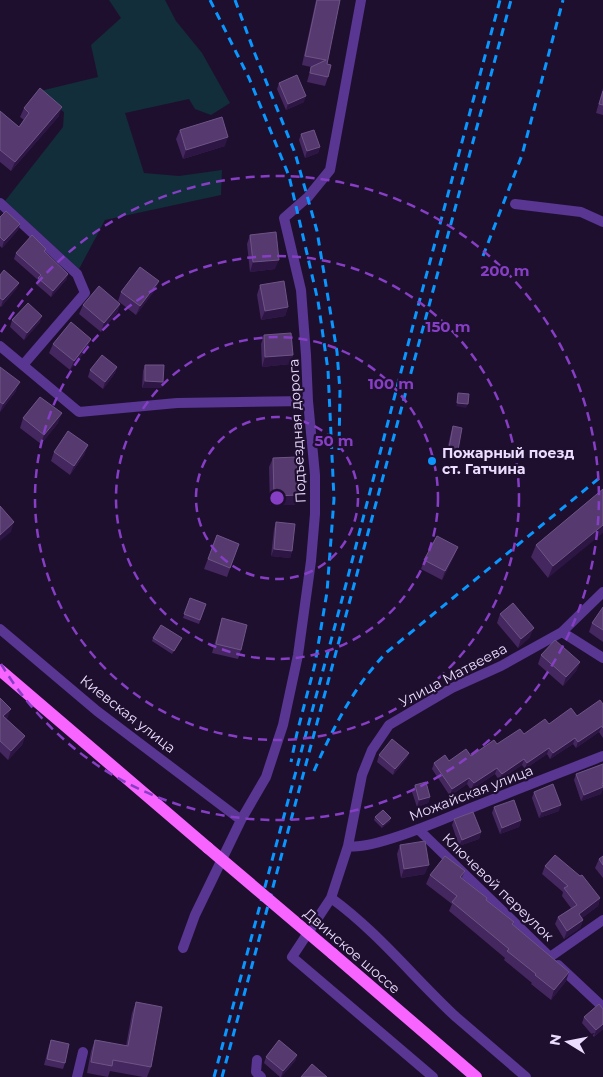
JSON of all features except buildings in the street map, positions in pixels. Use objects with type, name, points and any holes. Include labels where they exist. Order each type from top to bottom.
[{"type":"main road","name":"Двинское шоссе","points":[[0,670],[476,1077]]},
{"type":"street","name":"Подъездная дорога","points":[[183,948],[195,915],[240,820],[266,776],[283,725],[298,655],[311,561],[315,514],[315,475],[301,290],[284,218],[308,196],[330,170],[361,0]]},
{"type":"street","points":[[0,204],[77,274],[85,293],[24,365]]},
{"type":"street","points":[[515,204],[582,212],[603,222]]},
{"type":"street","points":[[0,346],[79,412],[176,403],[308,401]]},
{"type":"street","name":"Улица Матвеева","points":[[433,1077],[292,958],[331,898],[348,846],[362,775],[372,750],[389,725],[452,688],[501,666],[562,632],[603,592]]},
{"type":"street","name":"Киевская улица","points":[[0,629],[97,711],[240,820]]},
{"type":"street","points":[[562,632],[603,658]]},
{"type":"street","name":"Можайская улица","points":[[348,846],[365,846],[418,828],[603,756]]},
{"type":"street","name":"Ключевой переулок","points":[[418,828],[603,1007]]},
{"type":"street","name":"Двинское шоссе","points":[[331,898],[347,910],[400,960],[456,1016],[526,1077]]},
{"type":"street","points":[[550,957],[603,920]]},
{"type":"street","points":[[77,1077],[84,1052]]},
{"type":"street","points":[[257,1060],[256,1072],[261,1077]]},
{"type":"shaded area","points":[[109,0],[165,0],[176,21],[202,53],[230,103],[211,115],[195,109],[189,99],[125,113],[144,173],[179,176],[222,170],[221,195],[105,220],[79,269],[5,201],[63,127],[64,112],[36,92],[98,77],[91,45],[121,18]]},
{"type":"railway","points":[[210,0],[249,78],[289,176],[318,301],[328,370],[334,499],[327,592],[315,664],[291,762]]},
{"type":"railway","points":[[235,0],[295,153],[317,231],[337,352],[340,391],[339,450]]},
{"type":"railway","points":[[214,1077],[500,0]]},
{"type":"railway","points":[[222,1077],[511,0]]},
{"type":"railway","points":[[483,256],[522,155],[563,0]]},
{"type":"railway","points":[[314,771],[354,693],[387,652],[603,475]]},
{"type":"place","name":"Пожарный поезд ст. Гатчина","points":[[432,461]]}]
